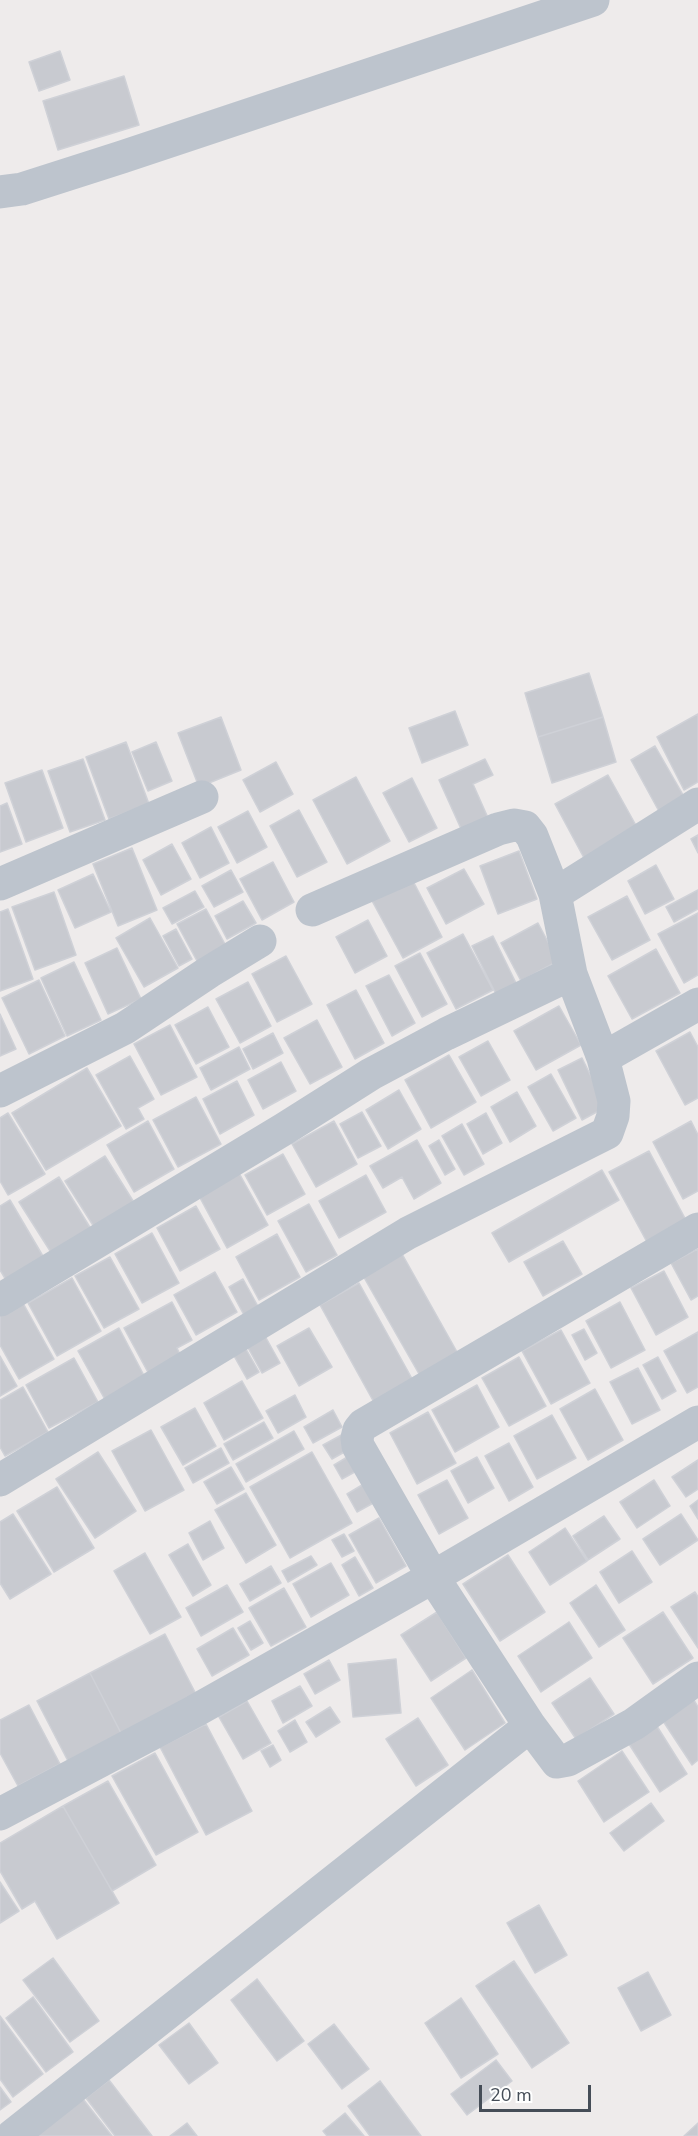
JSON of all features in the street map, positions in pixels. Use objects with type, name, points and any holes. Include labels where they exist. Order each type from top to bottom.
[{"type":"street","points":[[0,192],[22,189],[122,157],[593,0]]},
{"type":"street","points":[[0,884],[202,797]]},
{"type":"street","points":[[555,894],[698,804]]},
{"type":"street","points":[[0,1480],[408,1233],[607,1133],[613,1116],[614,1101],[603,1058],[572,974],[555,894],[532,836],[525,827],[514,825],[498,829],[312,910]]},
{"type":"street","points":[[0,1091],[125,1028],[260,941]]},
{"type":"street","points":[[0,1300],[371,1074],[446,1034],[572,974]]},
{"type":"street","points":[[603,1058],[698,1004]]},
{"type":"street","points":[[698,1229],[363,1425],[359,1430],[358,1446],[433,1577],[530,1726],[557,1762],[563,1762],[634,1724],[698,1678]]},
{"type":"street","points":[[0,1814],[195,1711],[433,1577],[698,1422]]},
{"type":"street","points":[[12,2136],[530,1726]]},
{"type":"building","points":[[60,51],[70,80],[39,91],[29,62]]},
{"type":"building","points":[[124,76],[139,125],[58,150],[43,101]]},
{"type":"building","points":[[589,673],[603,717],[538,737],[525,693]]},
{"type":"building","points":[[455,711],[468,745],[422,763],[409,728]]},
{"type":"building","points":[[698,714],[698,782],[684,790],[657,737]]},
{"type":"building","points":[[221,717],[241,770],[199,787],[178,733]]},
{"type":"building","points":[[603,717],[616,762],[552,783],[538,737]]},
{"type":"building","points":[[126,742],[149,804],[109,819],[86,757]]},
{"type":"building","points":[[156,742],[172,781],[148,791],[132,752]]},
{"type":"building","points":[[655,746],[686,800],[661,815],[631,760]]},
{"type":"building","points":[[83,759],[105,820],[70,832],[48,771]]},
{"type":"building","points":[[485,759],[493,775],[473,784],[489,820],[462,831],[439,780]]},
{"type":"building","points":[[276,762],[293,794],[260,812],[243,780]]},
{"type":"building","points":[[42,770],[63,828],[26,842],[5,783]]},
{"type":"building","points":[[608,775],[638,829],[584,858],[555,804]]},
{"type":"building","points":[[356,777],[390,841],[347,864],[313,800]]},
{"type":"building","points":[[412,778],[437,828],[409,842],[383,793]]},
{"type":"building","points":[[7,803],[22,844],[0,852],[0,806]]},
{"type":"building","points":[[299,810],[327,862],[297,877],[270,826]]},
{"type":"building","points":[[248,811],[267,847],[237,863],[218,827]]},
{"type":"building","points":[[211,827],[229,863],[200,878],[182,843]]},
{"type":"building","points":[[698,835],[698,853],[691,839]]},
{"type":"building","points":[[172,844],[191,879],[161,895],[143,860]]},
{"type":"building","points":[[132,848],[157,910],[118,926],[93,864]]},
{"type":"building","points":[[519,851],[537,899],[498,914],[480,866]]},
{"type":"building","points":[[273,862],[294,902],[262,920],[240,879]]},
{"type":"building","points":[[656,865],[674,899],[645,914],[628,881]]},
{"type":"building","points":[[464,869],[484,904],[446,924],[427,888]]},
{"type":"building","points":[[231,870],[243,892],[214,907],[202,886]]},
{"type":"building","points":[[93,874],[111,912],[75,928],[58,890]]},
{"type":"building","points":[[411,877],[442,937],[403,958],[371,899]]},
{"type":"building","points":[[698,890],[698,909],[674,922],[666,907]]},
{"type":"building","points":[[195,891],[204,907],[172,924],[163,908]]},
{"type":"building","points":[[54,892],[76,955],[35,970],[12,907]]},
{"type":"building","points":[[627,896],[650,940],[612,960],[588,917]]},
{"type":"building","points":[[243,901],[256,923],[227,939],[215,916]]},
{"type":"building","points":[[8,909],[33,979],[0,991],[0,912]]},
{"type":"building","points":[[206,909],[226,946],[197,961],[177,924]]},
{"type":"building","points":[[698,913],[698,975],[684,983],[658,934]]},
{"type":"building","points":[[150,918],[178,968],[144,987],[116,938]]},
{"type":"building","points":[[368,920],[387,956],[355,973],[336,937]]},
{"type":"building","points":[[538,923],[558,961],[521,981],[501,943]]},
{"type":"building","points":[[176,929],[192,959],[179,966],[163,936]]},
{"type":"building","points":[[463,934],[493,990],[456,1009],[427,953]]},
{"type":"building","points":[[493,936],[517,985],[497,996],[472,946]]},
{"type":"building","points":[[117,948],[141,999],[108,1014],[85,963]]},
{"type":"building","points":[[656,949],[680,993],[632,1019],[608,976]]},
{"type":"building","points":[[420,953],[447,1004],[422,1017],[395,966]]},
{"type":"building","points":[[286,956],[312,1004],[277,1022],[252,974]]},
{"type":"building","points":[[74,962],[101,1020],[67,1036],[41,978]]},
{"type":"building","points":[[389,975],[415,1023],[392,1036],[366,986]]},
{"type":"building","points":[[39,980],[65,1036],[29,1054],[2,998]]},
{"type":"building","points":[[248,982],[271,1026],[240,1043],[216,999]]},
{"type":"building","points":[[356,990],[384,1043],[355,1059],[327,1005]]},
{"type":"building","points":[[559,1006],[581,1045],[536,1070],[514,1031]]},
{"type":"building","points":[[208,1007],[229,1047],[196,1064],[175,1025]]},
{"type":"building","points":[[0,1014],[16,1049],[0,1056]]},
{"type":"building","points":[[317,1020],[342,1067],[310,1084],[284,1038]]},
{"type":"building","points":[[170,1025],[197,1077],[161,1095],[134,1044]]},
{"type":"building","points":[[690,1032],[698,1047],[698,1098],[685,1105],[656,1051]]},
{"type":"building","points":[[273,1033],[283,1053],[253,1069],[243,1049]]},
{"type":"building","points":[[488,1041],[510,1080],[481,1096],[459,1057]]},
{"type":"building","points":[[239,1047],[250,1069],[211,1090],[200,1068]]},
{"type":"building","points":[[449,1055],[476,1102],[431,1128],[405,1080]]},
{"type":"building","points":[[130,1056],[154,1099],[138,1108],[144,1119],[126,1129],[96,1075]]},
{"type":"building","points":[[582,1058],[606,1107],[582,1120],[558,1070]]},
{"type":"building","points":[[281,1062],[296,1091],[263,1109],[248,1080]]},
{"type":"building","points":[[87,1068],[121,1126],[46,1170],[12,1113]]},
{"type":"building","points":[[551,1074],[576,1118],[553,1131],[528,1087]]},
{"type":"building","points":[[237,1081],[254,1115],[220,1134],[203,1099]]},
{"type":"building","points":[[399,1090],[421,1129],[388,1149],[366,1110]]},
{"type":"building","points":[[517,1092],[536,1126],[510,1142],[491,1107]]},
{"type":"building","points":[[196,1097],[221,1144],[178,1167],[153,1120]]},
{"type":"building","points":[[362,1112],[381,1146],[358,1158],[340,1124]]},
{"type":"building","points":[[8,1113],[45,1174],[8,1195],[0,1181],[0,1118]]},
{"type":"building","points":[[486,1113],[502,1143],[483,1154],[467,1124]]},
{"type":"building","points":[[148,1121],[174,1169],[134,1192],[107,1145]]},
{"type":"building","points":[[334,1121],[357,1164],[316,1187],[292,1144]]},
{"type":"building","points":[[691,1121],[698,1135],[698,1191],[683,1199],[653,1142]]},
{"type":"building","points":[[462,1124],[484,1164],[464,1175],[442,1136]]},
{"type":"building","points":[[417,1140],[441,1183],[414,1199],[402,1177],[383,1188],[370,1166]]},
{"type":"building","points":[[439,1140],[455,1169],[445,1175],[429,1146]]},
{"type":"building","points":[[649,1151],[687,1222],[648,1244],[609,1172]]},
{"type":"building","points":[[283,1154],[305,1194],[267,1215],[245,1175]]},
{"type":"building","points":[[105,1156],[135,1204],[96,1230],[65,1181]]},
{"type":"building","points":[[602,1170],[619,1200],[509,1262],[492,1233]]},
{"type":"building","points":[[239,1173],[268,1225],[227,1248],[199,1196]]},
{"type":"building","points":[[366,1175],[386,1212],[339,1238],[319,1201]]},
{"type":"building","points":[[59,1177],[91,1229],[52,1254],[19,1202]]},
{"type":"building","points":[[10,1200],[47,1263],[9,1285],[0,1270],[0,1206]]},
{"type":"building","points":[[309,1204],[337,1255],[306,1272],[278,1221]]},
{"type":"building","points":[[196,1206],[220,1249],[180,1271],[157,1228]]},
{"type":"building","points":[[152,1233],[179,1283],[142,1303],[115,1254]]},
{"type":"building","points":[[277,1234],[300,1277],[259,1300],[236,1257]]},
{"type":"building","points":[[563,1241],[582,1274],[543,1296],[524,1262]]},
{"type":"building","points":[[698,1249],[698,1296],[691,1300],[671,1263]]},
{"type":"building","points":[[401,1252],[461,1359],[423,1381],[362,1274]]},
{"type":"building","points":[[110,1257],[139,1309],[104,1328],[75,1276]]},
{"type":"building","points":[[664,1271],[688,1317],[656,1335],[631,1288]]},
{"type":"building","points":[[215,1272],[237,1312],[196,1335],[174,1295]]},
{"type":"building","points":[[72,1278],[101,1331],[57,1356],[28,1303]]},
{"type":"building","points":[[243,1279],[260,1310],[245,1317],[229,1287]]},
{"type":"building","points":[[359,1283],[415,1384],[376,1406],[320,1305]]},
{"type":"building","points":[[172,1302],[192,1340],[177,1348],[183,1361],[151,1378],[124,1328]]},
{"type":"building","points":[[620,1302],[645,1350],[611,1368],[586,1321]]},
{"type":"building","points":[[23,1303],[54,1359],[19,1379],[0,1345],[0,1316]]},
{"type":"building","points":[[119,1328],[148,1383],[108,1405],[78,1351]]},
{"type":"building","points":[[309,1328],[332,1367],[299,1386],[277,1346]]},
{"type":"building","points":[[584,1329],[597,1353],[585,1360],[572,1335]]},
{"type":"building","points":[[561,1330],[590,1383],[551,1404],[522,1351]]},
{"type":"building","points":[[698,1332],[698,1387],[687,1393],[664,1351]]},
{"type":"building","points":[[265,1336],[280,1363],[262,1373],[247,1346]]},
{"type":"building","points":[[246,1349],[259,1372],[247,1379],[234,1356]]},
{"type":"building","points":[[0,1356],[17,1386],[0,1396]]},
{"type":"building","points":[[519,1357],[546,1406],[509,1426],[482,1378]]},
{"type":"building","points":[[658,1357],[676,1391],[662,1399],[643,1365]]},
{"type":"building","points":[[74,1358],[98,1402],[49,1428],[26,1385]]},
{"type":"building","points":[[638,1368],[660,1410],[632,1424],[610,1382]]},
{"type":"building","points":[[242,1381],[263,1418],[224,1440],[204,1403]]},
{"type":"building","points":[[477,1385],[499,1427],[455,1452],[432,1410]]},
{"type":"building","points":[[23,1387],[48,1432],[5,1456],[0,1447],[0,1400]]},
{"type":"building","points":[[595,1389],[623,1440],[588,1460],[560,1409]]},
{"type":"building","points":[[295,1395],[306,1417],[278,1433],[266,1411]]},
{"type":"building","points":[[195,1408],[216,1446],[183,1465],[161,1427]]},
{"type":"building","points":[[333,1410],[342,1427],[313,1443],[304,1427]]},
{"type":"building","points":[[428,1412],[456,1463],[417,1484],[390,1433]]},
{"type":"building","points":[[552,1415],[576,1458],[537,1479],[514,1436]]},
{"type":"building","points":[[264,1422],[273,1438],[233,1460],[224,1444]]},
{"type":"building","points":[[151,1430],[184,1490],[145,1511],[112,1451]]},
{"type":"building","points":[[294,1431],[304,1449],[246,1482],[236,1464]]},
{"type":"building","points":[[347,1432],[355,1446],[332,1459],[323,1445]]},
{"type":"building","points":[[509,1443],[533,1487],[509,1501],[485,1456]]},
{"type":"building","points":[[221,1448],[229,1463],[193,1483],[185,1468]]},
{"type":"building","points":[[98,1452],[136,1511],[95,1538],[56,1479]]},
{"type":"building","points":[[312,1452],[352,1523],[290,1558],[250,1487]]},
{"type":"building","points":[[354,1453],[362,1468],[342,1479],[334,1465]]},
{"type":"building","points":[[477,1457],[494,1488],[468,1503],[451,1471]]},
{"type":"building","points":[[698,1460],[698,1489],[686,1497],[672,1477]]},
{"type":"building","points":[[231,1467],[244,1489],[217,1504],[204,1482]]},
{"type":"building","points":[[447,1480],[468,1518],[439,1534],[418,1495]]},
{"type":"building","points":[[654,1480],[670,1506],[637,1528],[620,1502]]},
{"type":"building","points":[[367,1482],[377,1501],[357,1512],[347,1494]]},
{"type":"building","points":[[57,1487],[94,1548],[54,1572],[17,1511]]},
{"type":"building","points":[[246,1493],[276,1545],[246,1563],[215,1510]]},
{"type":"building","points":[[698,1500],[698,1519],[690,1506]]},
{"type":"building","points":[[13,1514],[51,1574],[10,1599],[0,1583],[0,1522]]},
{"type":"building","points":[[681,1514],[698,1540],[660,1565],[643,1539]]},
{"type":"building","points":[[604,1516],[620,1539],[588,1560],[573,1536]]},
{"type":"building","points":[[379,1518],[406,1566],[376,1583],[349,1535]]},
{"type":"building","points":[[210,1521],[224,1548],[203,1560],[189,1533]]},
{"type":"building","points":[[565,1528],[587,1561],[550,1585],[529,1552]]},
{"type":"building","points":[[344,1534],[354,1551],[342,1557],[332,1540]]},
{"type":"building","points":[[188,1544],[211,1585],[193,1596],[169,1555]]},
{"type":"building","points":[[632,1551],[652,1582],[619,1603],[600,1572]]},
{"type":"building","points":[[145,1553],[181,1617],[150,1634],[114,1571]]},
{"type":"building","points":[[508,1555],[545,1612],[500,1641],[463,1584]]},
{"type":"building","points":[[311,1556],[317,1565],[288,1582],[282,1571]]},
{"type":"building","points":[[355,1557],[373,1588],[359,1596],[342,1565]]},
{"type":"building","points":[[331,1563],[349,1595],[311,1617],[293,1584]]},
{"type":"building","points":[[271,1566],[281,1583],[250,1601],[240,1584]]},
{"type":"building","points":[[227,1585],[243,1612],[201,1636],[186,1608]]},
{"type":"building","points":[[596,1585],[625,1630],[599,1647],[570,1603]]},
{"type":"building","points":[[284,1588],[306,1627],[271,1646],[249,1608]]},
{"type":"building","points":[[695,1592],[698,1597],[698,1648],[671,1607]]},
{"type":"building","points":[[437,1612],[466,1658],[431,1681],[401,1635]]},
{"type":"building","points":[[663,1612],[693,1658],[653,1684],[623,1638]]},
{"type":"building","points":[[250,1621],[263,1643],[251,1650],[238,1628]]},
{"type":"building","points":[[569,1622],[592,1658],[541,1692],[518,1656]]},
{"type":"building","points":[[233,1628],[249,1655],[212,1676],[197,1649]]},
{"type":"building","points":[[165,1634],[198,1698],[123,1737],[90,1673]]},
{"type":"building","points":[[396,1659],[401,1713],[353,1717],[348,1664]]},
{"type":"building","points":[[329,1660],[340,1680],[315,1694],[304,1674]]},
{"type":"building","points":[[472,1670],[505,1723],[465,1750],[431,1698]]},
{"type":"building","points":[[90,1673],[123,1737],[70,1765],[37,1701]]},
{"type":"building","points":[[590,1678],[614,1714],[576,1739],[552,1703]]},
{"type":"building","points":[[300,1686],[312,1706],[283,1723],[272,1701]]},
{"type":"building","points":[[694,1700],[698,1707],[698,1760],[692,1765],[663,1721]]},
{"type":"building","points":[[247,1701],[271,1743],[243,1759],[219,1717]]},
{"type":"building","points":[[29,1705],[60,1764],[18,1786],[0,1753],[0,1720]]},
{"type":"building","points":[[330,1707],[340,1722],[316,1737],[306,1722]]},
{"type":"building","points":[[418,1718],[448,1765],[416,1786],[386,1739]]},
{"type":"building","points":[[295,1720],[307,1742],[290,1752],[278,1731]]},
{"type":"building","points":[[655,1723],[687,1774],[660,1792],[627,1741]]},
{"type":"building","points":[[206,1724],[252,1811],[206,1835],[160,1747]]},
{"type":"building","points":[[273,1745],[281,1760],[270,1767],[261,1751]]},
{"type":"building","points":[[622,1751],[649,1792],[604,1822],[578,1781]]},
{"type":"building","points":[[155,1753],[198,1832],[156,1855],[112,1776]]},
{"type":"building","points":[[108,1781],[156,1865],[112,1891],[63,1806]]},
{"type":"building","points":[[651,1803],[664,1821],[624,1851],[610,1833]]},
{"type":"building","points":[[63,1806],[119,1903],[57,1939],[35,1901],[22,1909],[0,1871],[0,1843]]},
{"type":"building","points":[[0,1882],[19,1911],[0,1923]]},
{"type":"building","points":[[539,1905],[567,1955],[535,1973],[507,1923]]},
{"type":"building","points":[[53,1958],[99,2021],[70,2042],[23,1980]]},
{"type":"building","points":[[514,1961],[569,2043],[532,2068],[476,1986]]},
{"type":"building","points":[[648,1972],[671,2015],[641,2031],[618,1988]]},
{"type":"building","points":[[257,1979],[304,2041],[277,2061],[231,2000]]},
{"type":"building","points":[[33,1997],[73,2052],[46,2072],[6,2018]]},
{"type":"building","points":[[461,1998],[498,2054],[461,2078],[425,2023]]},
{"type":"building","points":[[0,2016],[43,2074],[13,2097],[0,2079]]},
{"type":"building","points":[[189,2023],[218,2063],[189,2084],[159,2045]]},
{"type":"building","points":[[334,2024],[369,2069],[342,2089],[308,2044]]},
{"type":"building","points":[[496,2060],[512,2081],[467,2115],[451,2094]]},
{"type":"building","points":[[109,2080],[152,2136],[115,2136],[86,2098]]},
{"type":"building","points":[[380,2081],[421,2136],[370,2136],[348,2106]]},
{"type":"building","points":[[0,2087],[11,2102],[0,2110]]},
{"type":"building","points":[[83,2099],[112,2136],[36,2136]]},
{"type":"building","points":[[345,2113],[364,2136],[327,2136],[323,2131]]},
{"type":"building","points":[[187,2123],[197,2136],[170,2136]]},
{"type":"building","points":[[698,2123],[698,2136],[684,2136]]}]
